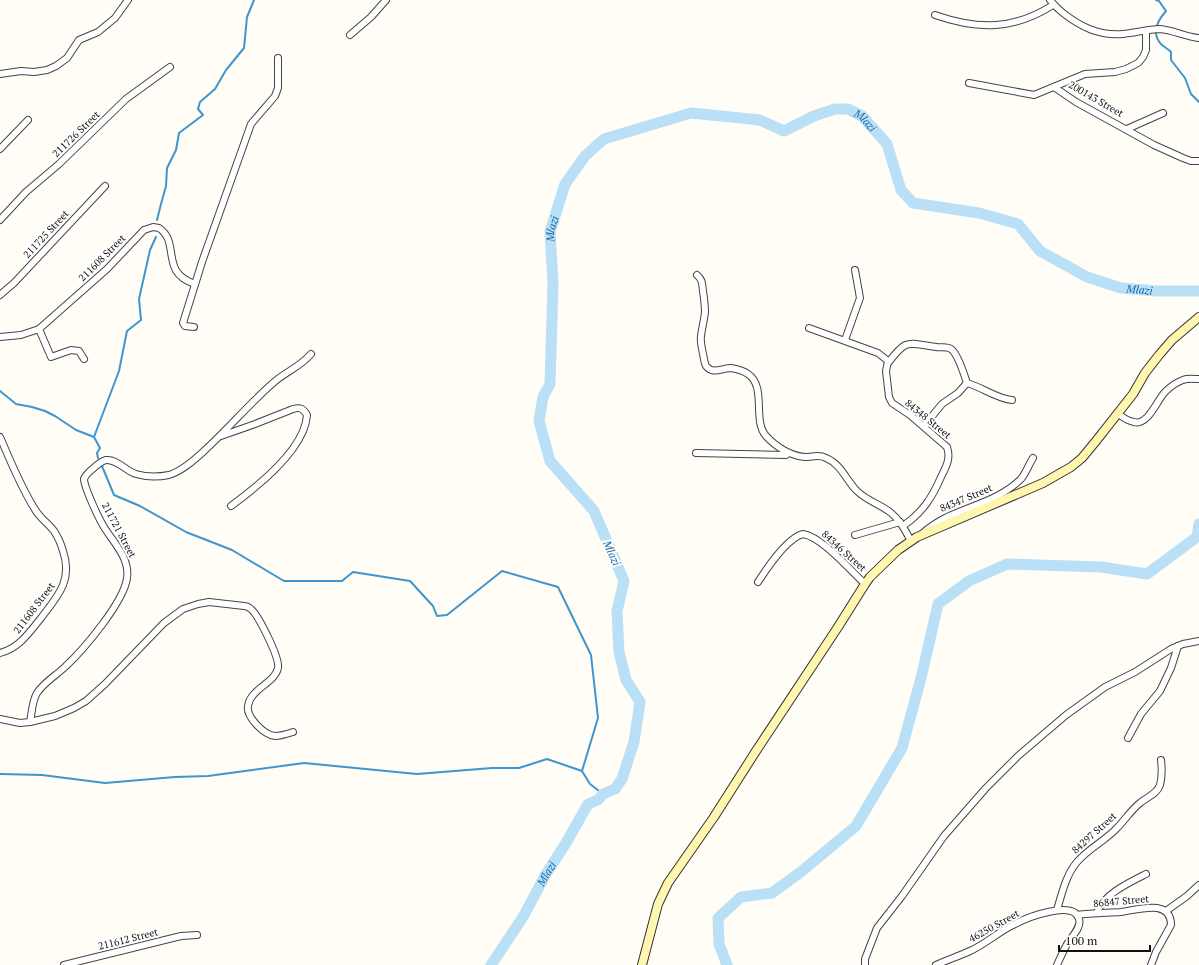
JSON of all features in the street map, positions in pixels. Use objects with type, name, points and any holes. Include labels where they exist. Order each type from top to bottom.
[{"type":"street","points":[[0,74],[21,71],[34,72],[56,66],[67,58],[79,40],[98,32],[115,18],[128,0]]},
{"type":"street","points":[[350,35],[362,26],[386,0]]},
{"type":"street","points":[[935,15],[961,23],[996,26],[1011,24],[1030,18],[1052,2],[1073,20],[1091,31],[1114,35],[1161,29],[1188,37],[1199,38]]},
{"type":"street","points":[[969,83],[1027,95],[1034,95],[1085,74],[1114,72],[1126,69],[1133,66],[1143,57],[1146,50],[1149,31]]},
{"type":"street","points":[[194,327],[185,326],[183,323],[194,284],[251,124],[275,96],[278,88],[278,58]]},
{"type":"street","name":"211726 Street","points":[[0,220],[26,192],[69,155],[126,99],[170,67]]},
{"type":"street","name":"200143 Street","points":[[1054,86],[1076,102],[1147,141],[1182,158],[1191,161],[1199,160]]},
{"type":"street","name":"200143 Street","points":[[1127,129],[1163,113]]},
{"type":"street","points":[[0,149],[28,120]]},
{"type":"street","name":"211725 Street","points":[[0,295],[31,265],[105,186]]},
{"type":"street","name":"211608 Street","points":[[0,337],[21,335],[39,329],[107,269],[144,230],[149,228],[159,228],[165,234],[176,271],[186,281],[194,284]]},
{"type":"street","points":[[845,340],[860,298],[855,270]]},
{"type":"street","points":[[697,275],[702,281],[705,303],[701,337],[704,362],[707,367],[712,370],[732,368],[748,374],[753,378],[759,401],[761,428],[767,437],[789,453],[806,457],[826,457],[832,461],[840,468],[860,494],[889,512],[914,539]]},
{"type":"street","points":[[642,965],[658,904],[668,883],[714,817],[865,584],[888,560],[914,539],[1057,476],[1071,467],[1089,450],[1133,394],[1149,367],[1172,340],[1199,317]]},
{"type":"street","points":[[809,328],[878,353],[887,358],[888,363]]},
{"type":"street","points":[[39,329],[51,357],[74,350],[79,351],[84,358]]},
{"type":"street","points":[[888,363],[898,350],[907,344],[918,344],[937,348],[949,347],[957,357],[967,382],[1003,399],[1012,400]]},
{"type":"street","name":"211721 Street","points":[[30,722],[37,693],[87,644],[117,604],[128,577],[127,566],[119,547],[102,525],[89,494],[84,481],[86,474],[100,463],[107,460],[116,462],[136,474],[149,476],[168,475],[186,465],[219,436],[274,382],[301,364],[311,354]]},
{"type":"street","name":"84348 Street","points":[[888,363],[886,371],[892,403],[910,414],[924,426],[947,447],[949,453],[948,463],[935,492],[917,516],[903,527]]},
{"type":"street","points":[[1118,413],[1134,423],[1143,421],[1147,418],[1165,392],[1172,386],[1184,380],[1199,379]]},
{"type":"street","points":[[924,426],[942,404],[958,393],[967,382]]},
{"type":"street","points":[[219,436],[255,424],[293,408],[298,407],[307,415],[307,421],[297,441],[272,473],[231,506]]},
{"type":"street","name":"211608 Street","points":[[0,437],[34,508],[54,531],[60,542],[66,561],[67,574],[63,586],[54,601],[26,637],[13,648],[0,653]]},
{"type":"street","points":[[696,453],[786,455],[789,453]]},
{"type":"street","name":"84347 Street","points":[[914,539],[940,519],[1003,493],[1022,478],[1034,458]]},
{"type":"street","points":[[855,535],[903,527]]},
{"type":"street","name":"84346 Street","points":[[758,582],[786,546],[794,538],[803,534],[812,537],[829,550],[865,584]]},
{"type":"street","points":[[0,719],[20,723],[30,722],[55,716],[74,708],[86,701],[164,623],[183,609],[209,602],[249,607],[254,613],[271,643],[278,660],[278,667],[273,676],[251,698],[248,706],[249,712],[252,718],[265,733],[274,736],[292,732]]},
{"type":"street","points":[[865,965],[865,959],[877,928],[902,896],[948,830],[986,788],[1018,756],[1081,704],[1105,687],[1135,672],[1164,652],[1178,646],[1199,641]]},
{"type":"street","points":[[1128,738],[1141,714],[1160,691],[1171,668],[1178,646]]},
{"type":"street","name":"84297 Street","points":[[1057,910],[1066,881],[1076,862],[1117,828],[1128,814],[1156,791],[1160,785],[1162,767],[1161,760]]},
{"type":"street","points":[[1097,913],[1101,904],[1112,894],[1146,874]]},
{"type":"street","points":[[1151,965],[1156,952],[1171,925],[1170,916],[1166,911],[1187,896],[1199,885]]},
{"type":"street","name":"86847 Street","points":[[1077,914],[1121,912],[1147,908],[1156,908],[1166,911]]},
{"type":"street","name":"46250 Street","points":[[939,964],[970,951],[1015,924],[1057,910],[1070,910],[1077,914]]},
{"type":"street","points":[[1057,965],[1066,945],[1078,928],[1079,919],[1077,914]]},
{"type":"street","name":"211612 Street","points":[[64,965],[181,936],[197,935]]},
{"type":"waterway","points":[[157,220],[166,186],[167,168],[176,150],[179,133],[203,115],[198,109],[200,102],[215,89],[226,70],[244,48],[247,17],[254,0]]},
{"type":"waterway","points":[[1156,0],[1159,1],[1166,11],[1158,22],[1156,31],[1158,40],[1171,52],[1171,60],[1185,78],[1191,94],[1199,102]]},
{"type":"waterway","name":"Mlazi","points":[[491,965],[523,917],[546,874],[566,843],[588,804],[598,800],[603,794],[615,789],[622,779],[634,742],[640,702],[626,680],[619,652],[617,611],[624,581],[594,511],[550,461],[539,421],[543,397],[550,384],[553,283],[550,232],[565,184],[585,156],[604,139],[691,113],[760,120],[784,131],[814,116],[835,109],[848,109],[862,116],[887,144],[901,190],[913,203],[979,213],[1018,224],[1040,251],[1087,277],[1121,288],[1156,291],[1199,291]]},
{"type":"waterway","points":[[98,458],[97,453],[100,448],[94,437],[119,371],[127,331],[141,320],[139,299],[150,250],[156,237]]},
{"type":"waterway","points":[[0,391],[16,404],[45,411],[76,430],[94,437]]},
{"type":"waterway","points":[[102,466],[114,495],[140,506],[186,532],[232,550],[284,581],[342,581],[353,572],[410,581],[433,606],[437,616],[447,615],[502,571],[558,587],[591,655],[598,718],[582,771]]},
{"type":"waterway","points":[[727,965],[719,944],[718,918],[741,897],[772,893],[802,871],[856,826],[902,748],[921,678],[938,604],[969,581],[1007,564],[1101,567],[1147,574],[1197,537],[1199,524]]},
{"type":"waterway","points":[[0,774],[42,775],[105,783],[175,777],[208,776],[304,763],[417,774],[492,768],[519,768],[547,759],[582,771],[590,784],[603,794]]}]
